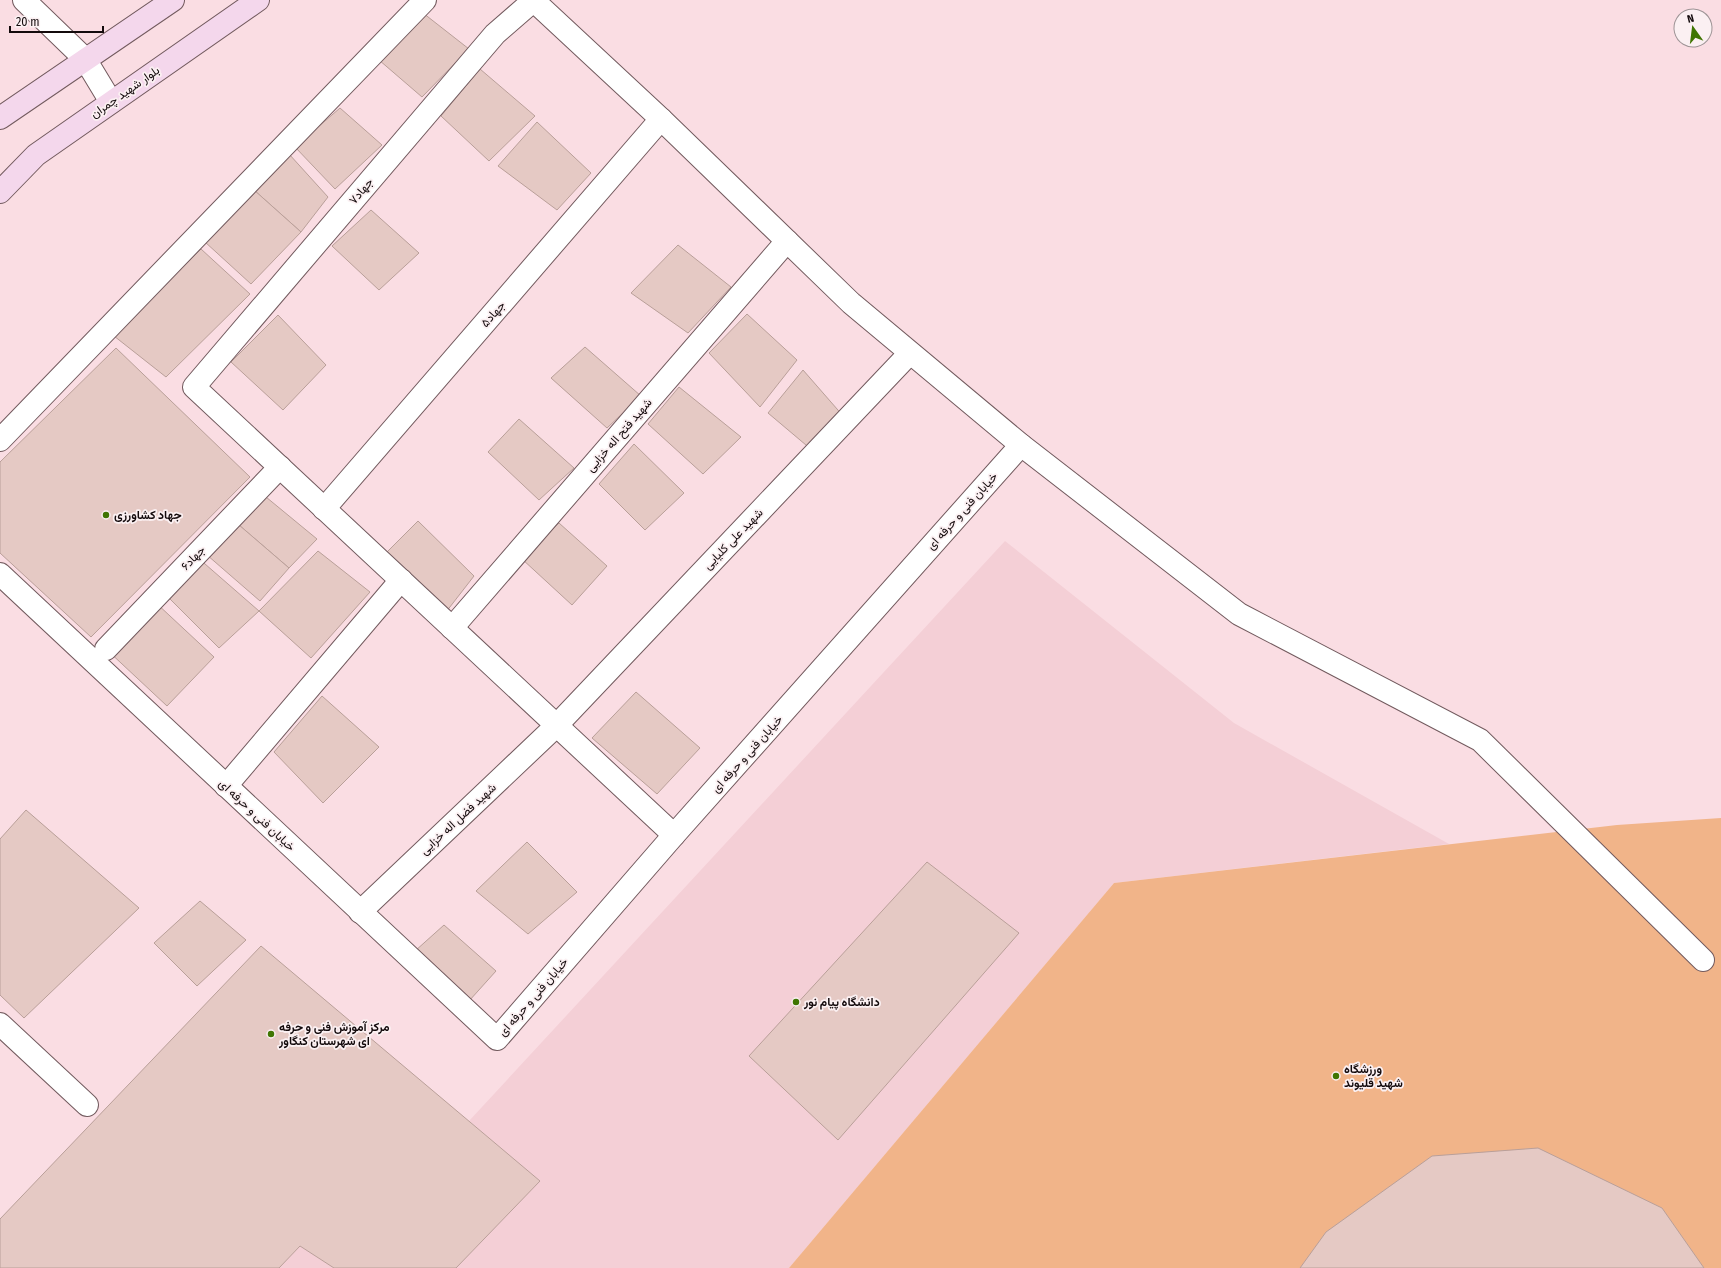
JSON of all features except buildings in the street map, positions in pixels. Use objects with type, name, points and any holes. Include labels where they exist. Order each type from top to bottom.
[{"type":"main road","points":[[0,118],[173,0]]},
{"type":"main road","name":"بلوار شهید چمران","points":[[0,192],[36,155],[258,0]]},
{"type":"street","points":[[24,0],[85,59],[111,102]]},
{"type":"street","points":[[0,440],[426,0]]},
{"type":"street","points":[[533,0],[661,119],[851,303],[1021,446],[1239,614],[1480,740],[1703,960]]},
{"type":"street","name":"جهاد۷","points":[[280,467],[194,387],[495,34],[533,0]]},
{"type":"street","name":"جهاد۵","points":[[324,509],[661,119]]},
{"type":"street","name":"شهید فتح اله خزایی","points":[[452,628],[787,241]]},
{"type":"street","name":"شهید علی کلیایی","points":[[556,726],[910,353]]},
{"type":"street","name":"خیابان فنی و حرفه ای","points":[[0,574],[497,1039],[674,836],[1021,446]]},
{"type":"street","points":[[280,467],[674,836]]},
{"type":"street","name":"جهاد۶","points":[[106,650],[280,467]]},
{"type":"street","points":[[226,786],[401,580]]},
{"type":"street","name":"شهید فضل اله خزایی","points":[[360,912],[556,726]]},
{"type":"street","points":[[0,1024],[87,1105]]},
{"type":"shaded area","name":"دانشگاه پیام نور","points":[[1005,541],[1234,723],[1449,844],[1114,883],[789,1268],[456,1268],[540,1181],[469,1121]]},
{"type":"shaded area","name":"ورزشگاه شهید قلیوند","points":[[1721,818],[1721,1268],[789,1268],[1114,883],[1617,825]]},
{"type":"shaded area","points":[[300,1246],[334,1268],[279,1268]]},
{"type":"place","name":"جهاد کشاورزی","points":[[106,515]]},
{"type":"place","name":"دانشگاه پیام نور","points":[[796,1002]]},
{"type":"place","name":"مرکز آموزش فنی و حرفه ای شهرستان کنگاور","points":[[271,1034]]},
{"type":"place","name":"ورزشگاه شهید قلیوند","points":[[1336,1076]]}]
